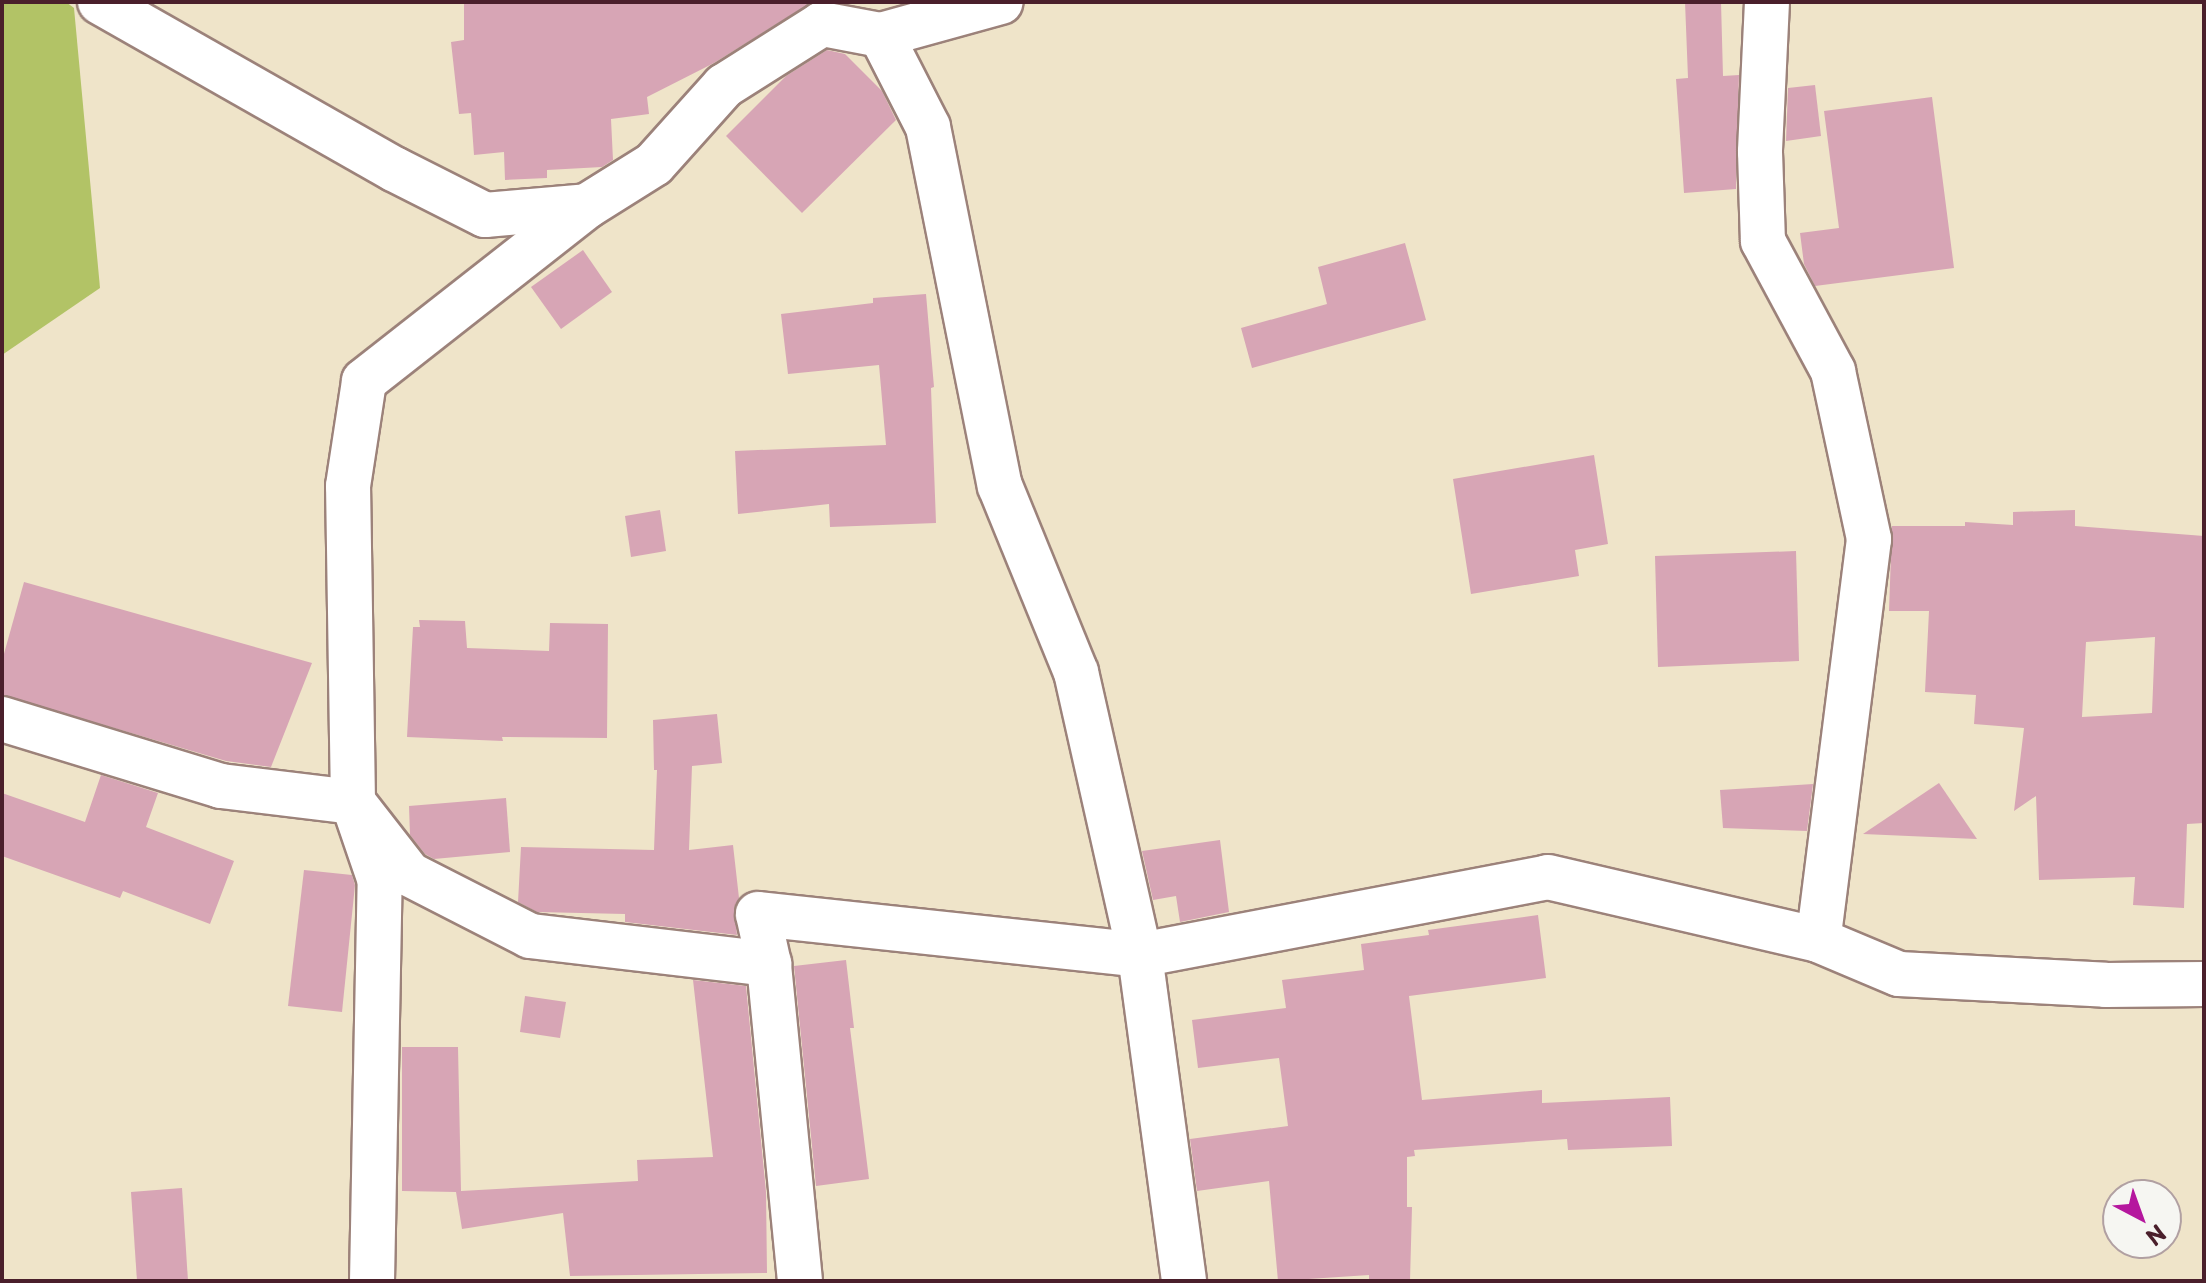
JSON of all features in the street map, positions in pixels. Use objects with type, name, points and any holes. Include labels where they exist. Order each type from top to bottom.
[{"type":"street","points":[[100,2],[394,169],[485,215],[587,206]]},
{"type":"street","points":[[372,1281],[380,881],[353,802],[348,486],[364,381],[587,206],[654,164],[724,86],[822,24],[881,35],[1001,2]]},
{"type":"street","points":[[1767,2],[1760,152],[1763,241],[1833,371],[1869,539],[1818,940]]},
{"type":"street","points":[[881,35],[928,127],[1000,486],[1076,672],[1140,955],[1184,1281]]},
{"type":"street","points":[[2,719],[221,786],[353,802],[409,874],[530,936],[769,964]]},
{"type":"street","points":[[800,1281],[769,964],[758,914],[1140,955],[1548,877],[1818,940],[1899,974],[2106,985],[2204,984]]},
{"type":"green space","points":[[2,2],[66,2],[74,8],[100,288],[2,355]]},
{"type":"building","points":[[464,2],[812,2],[714,63],[647,97],[649,114],[611,119],[613,160],[602,167],[547,170],[547,178],[505,180],[504,152],[474,155],[471,113],[459,114],[451,42],[464,40]]},
{"type":"building","points":[[1685,2],[1721,2],[1723,76],[1739,75],[1736,189],[1684,193],[1676,79],[1688,78]]},
{"type":"building","points":[[827,50],[845,54],[882,91],[896,120],[802,213],[726,136],[786,76]]},
{"type":"building","points":[[1815,85],[1821,136],[1786,141],[1788,88]]},
{"type":"building","points":[[1932,97],[1954,268],[1815,286],[1804,264],[1800,233],[1839,228],[1824,111]]},
{"type":"building","points":[[1405,243],[1426,320],[1252,368],[1241,328],[1327,304],[1318,267]]},
{"type":"building","points":[[583,250],[612,292],[561,329],[531,287]]},
{"type":"building","points":[[926,294],[934,387],[931,388],[936,523],[830,527],[829,504],[738,514],[735,451],[886,445],[879,365],[788,374],[781,314],[873,303],[873,298]]},
{"type":"building","points":[[1594,455],[1608,544],[1575,550],[1579,576],[1471,594],[1453,479]]},
{"type":"building","points":[[660,510],[666,551],[631,557],[625,516]]},
{"type":"building","points":[[2075,510],[2075,526],[2204,536],[2204,823],[2187,824],[2184,908],[2133,905],[2135,877],[2039,880],[2036,796],[2014,811],[2024,728],[1974,724],[1976,695],[1925,692],[1929,611],[1889,611],[1892,526],[1965,526],[1965,522],[2013,525],[2013,512]],"holes":[[[2155,637],[2152,713],[2082,717],[2086,642]]]},
{"type":"building","points":[[1796,551],[1799,661],[1658,667],[1655,556]]},
{"type":"building","points":[[24,582],[312,663],[271,767],[226,761],[2,695],[2,661]]},
{"type":"building","points":[[419,620],[465,621],[467,648],[549,651],[550,623],[608,624],[607,738],[502,737],[503,741],[407,737],[413,627],[420,627]]},
{"type":"building","points":[[717,714],[722,763],[692,766],[689,850],[733,845],[739,898],[734,908],[737,935],[625,922],[625,914],[537,912],[518,902],[521,847],[654,850],[657,770],[654,770],[653,720]]},
{"type":"building","points":[[101,775],[158,793],[146,827],[234,861],[210,924],[123,891],[120,898],[2,856],[2,793],[85,822]]},
{"type":"building","points":[[1939,783],[1977,839],[1863,834]]},
{"type":"building","points":[[1813,784],[1807,831],[1723,828],[1720,790]]},
{"type":"building","points":[[506,798],[510,852],[434,859],[425,854],[410,835],[409,806]]},
{"type":"building","points":[[1220,840],[1229,912],[1180,922],[1176,896],[1153,900],[1142,851]]},
{"type":"building","points":[[304,870],[352,875],[355,885],[342,1012],[288,1006]]},
{"type":"building","points":[[1538,915],[1546,978],[1409,996],[1422,1100],[1542,1090],[1542,1103],[1670,1097],[1672,1146],[1568,1150],[1567,1139],[1414,1150],[1415,1156],[1407,1157],[1407,1207],[1412,1207],[1410,1281],[1369,1281],[1369,1275],[1278,1281],[1269,1181],[1197,1191],[1190,1139],[1288,1126],[1279,1058],[1198,1068],[1192,1020],[1286,1008],[1282,980],[1364,970],[1361,944],[1429,935],[1428,930]]},
{"type":"building","points":[[846,960],[854,1028],[850,1028],[869,1179],[816,1186],[794,966]]},
{"type":"building","points":[[693,980],[746,986],[766,1192],[767,1273],[570,1276],[563,1213],[462,1229],[456,1192],[402,1191],[402,1047],[458,1047],[461,1191],[638,1181],[637,1160],[713,1157]]},
{"type":"building","points":[[525,996],[566,1002],[560,1038],[520,1032]]},
{"type":"building","points":[[182,1188],[188,1281],[137,1281],[131,1192]]}]
